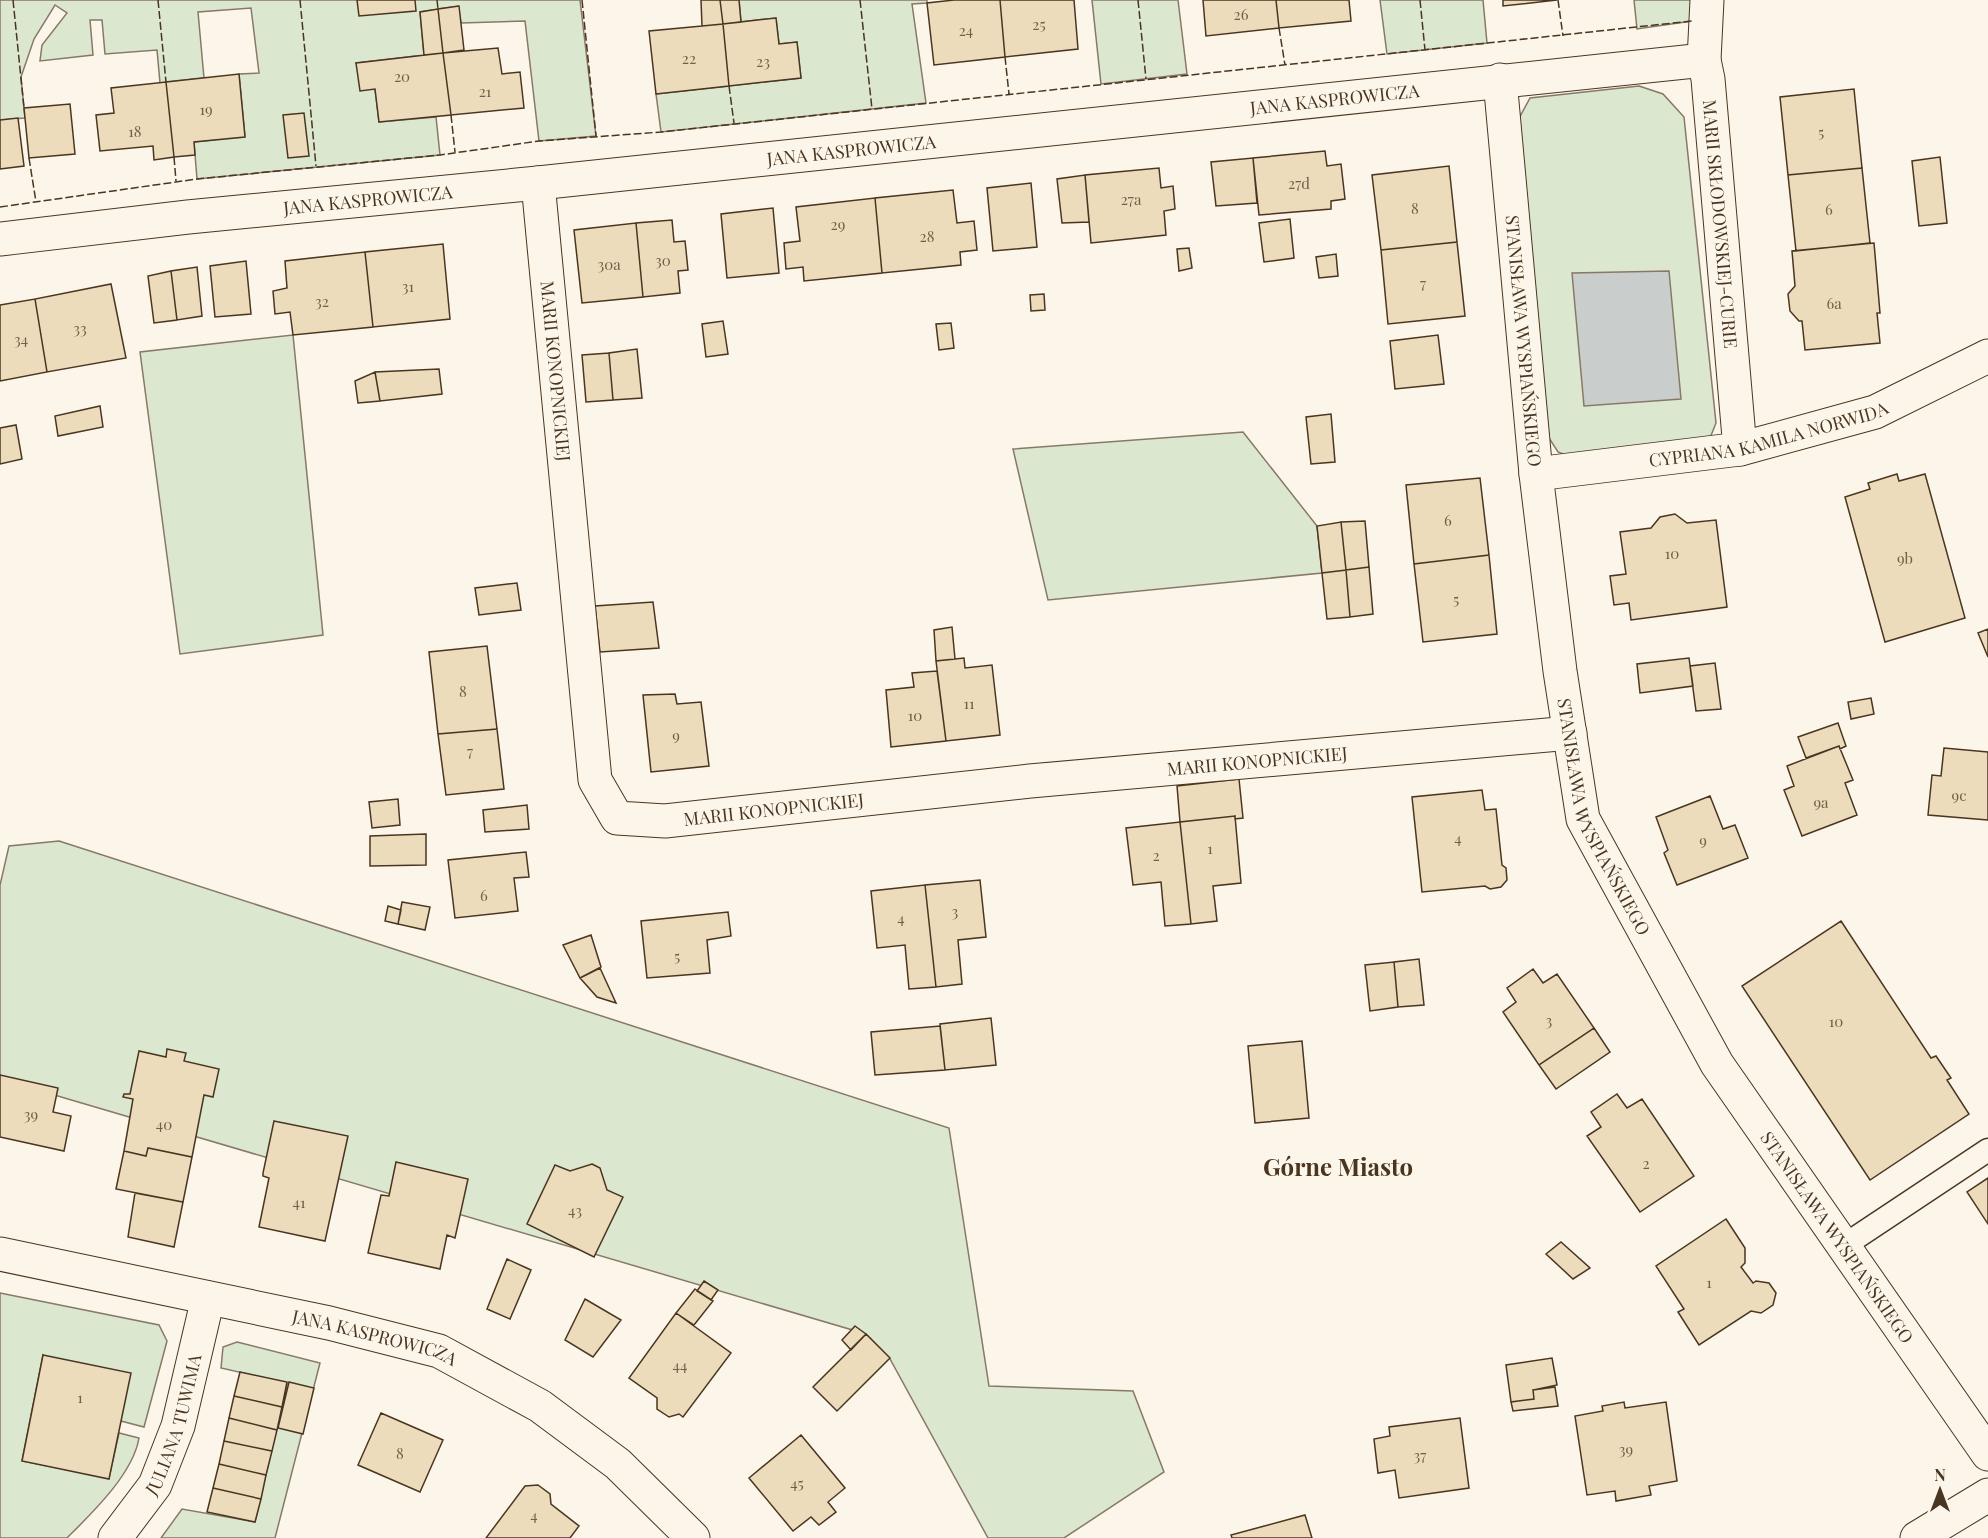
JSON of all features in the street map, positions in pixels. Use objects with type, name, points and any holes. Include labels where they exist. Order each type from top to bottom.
[{"type":"street","name":"MARII SKŁODOWSKIEJ-CURIE","points":[[1707,0],[1704,60],[1708,79],[1740,450]]},
{"type":"street","name":"JANA KASPROWICZA","points":[[0,239],[188,217],[538,183],[1704,60]]},
{"type":"street","name":"STANISŁAWA WYSPIAŃSKIEGO","points":[[1500,80],[1536,474],[1583,819],[1717,1064],[1845,1245],[1988,1454]]},
{"type":"street","name":"MARII KONOPNICKIEJ","points":[[538,183],[595,780],[617,818],[665,821],[1030,781],[1570,733]]},
{"type":"street","name":"CYPRIANA KAMILA NORWIDA","points":[[1536,474],[1740,450],[1875,412],[1988,356]]},
{"type":"street","name":"JANA KASPROWICZA","points":[[0,1254],[328,1323],[439,1351],[540,1406],[618,1464],[693,1538]]},
{"type":"street","name":"JULIANA TUWIMA","points":[[115,1538],[155,1485],[178,1426],[208,1298]]},
{"type":"street","points":[[1917,1538],[1988,1495]]},
{"type":"lane","points":[[1845,1245],[1988,1150]]},
{"type":"green space","points":[[0,0],[580,0],[596,136],[539,141],[525,21],[461,23],[458,6],[420,12],[424,55],[356,63],[375,89],[379,122],[436,117],[440,155],[197,179],[194,142],[245,136],[239,74],[259,73],[251,8],[198,12],[204,78],[160,83],[157,50],[105,54],[102,20],[90,20],[93,55],[40,61],[42,45],[67,13],[55,5],[34,39],[21,77],[25,118],[0,120]]},
{"type":"green space","points":[[739,0],[927,0],[927,3],[912,4],[926,103],[661,132],[656,94],[801,78],[797,42],[779,44],[776,18],[741,22]]},
{"type":"green space","points":[[1092,0],[1178,0],[1187,74],[1101,84]]},
{"type":"green space","points":[[1380,0],[1483,0],[1487,43],[1387,54]]},
{"type":"green space","points":[[1634,0],[1692,0],[1692,21],[1637,29]]},
{"type":"green space","points":[[1639,86],[1663,94],[1684,117],[1716,423],[1710,438],[1568,456],[1558,452],[1549,438],[1517,122],[1530,98]]},
{"type":"green space","points":[[293,335],[323,635],[180,654],[140,352]]},
{"type":"green space","points":[[1243,432],[1317,526],[1322,573],[1048,600],[1013,449]]},
{"type":"green space","points":[[59,841],[949,1128],[989,1386],[1133,1391],[1164,1472],[1064,1538],[988,1538],[890,1359],[866,1334],[0,1079],[0,885],[9,846]]},
{"type":"green space","points":[[0,1293],[159,1325],[167,1341],[144,1427],[121,1421],[43,1355],[22,1461],[109,1478],[119,1433],[139,1438],[129,1465],[120,1479],[67,1538],[0,1538]]},
{"type":"green space","points":[[237,1342],[320,1363],[275,1538],[161,1538],[182,1509],[255,1522],[287,1383],[221,1368],[223,1347]]},
{"type":"shaded area","points":[[1669,271],[1681,399],[1584,406],[1572,273]]},
{"type":"building","points":[[357,0],[415,0],[416,11],[359,16]]},
{"type":"building","points":[[701,0],[720,0],[723,24],[702,26]]},
{"type":"building","points":[[720,0],[739,0],[741,22],[723,24]]},
{"type":"building","points":[[954,0],[1000,0],[1005,57],[934,65],[927,3]]},
{"type":"building","points":[[1000,0],[1074,0],[1078,49],[1005,57]]},
{"type":"building","points":[[1203,0],[1276,0],[1279,28],[1206,36]]},
{"type":"building","points":[[1276,0],[1349,0],[1351,21],[1279,28]]},
{"type":"building","points":[[1503,0],[1557,0],[1503,6]]},
{"type":"building","points":[[459,6],[464,50],[443,53],[438,9]]},
{"type":"building","points":[[438,9],[443,53],[424,55],[420,12]]},
{"type":"building","points":[[776,18],[779,44],[797,42],[801,78],[729,86],[723,24]]},
{"type":"building","points":[[723,24],[729,86],[656,94],[649,31]]},
{"type":"building","points":[[498,48],[502,74],[520,72],[524,108],[451,115],[443,53]]},
{"type":"building","points":[[443,53],[451,115],[379,122],[375,89],[360,91],[356,63]]},
{"type":"building","points":[[239,74],[245,137],[194,142],[195,155],[174,157],[166,82]]},
{"type":"building","points":[[166,82],[174,157],[154,160],[153,146],[100,151],[96,115],[114,113],[111,88]]},
{"type":"building","points":[[1854,89],[1862,168],[1788,175],[1780,97]]},
{"type":"building","points":[[70,104],[75,154],[29,158],[24,108]]},
{"type":"building","points":[[304,113],[309,156],[288,158],[283,115]]},
{"type":"building","points":[[18,118],[24,166],[0,169],[0,120]]},
{"type":"building","points":[[1325,151],[1327,166],[1341,164],[1345,199],[1331,201],[1331,209],[1259,215],[1253,158]]},
{"type":"building","points":[[1940,157],[1947,223],[1919,226],[1912,161]]},
{"type":"building","points":[[1253,158],[1257,203],[1216,206],[1211,162]]},
{"type":"building","points":[[1449,166],[1457,242],[1381,250],[1372,175]]},
{"type":"building","points":[[1159,168],[1161,188],[1173,186],[1175,209],[1164,211],[1166,235],[1091,243],[1085,175]]},
{"type":"building","points":[[1862,168],[1870,243],[1796,251],[1788,175]]},
{"type":"building","points":[[1085,175],[1089,222],[1062,223],[1057,179]]},
{"type":"building","points":[[1031,183],[1037,247],[993,251],[987,188]]},
{"type":"building","points":[[953,190],[957,223],[974,221],[977,250],[960,252],[961,265],[882,273],[875,198]]},
{"type":"building","points":[[875,198],[882,273],[804,281],[803,267],[786,269],[784,243],[800,241],[796,207]]},
{"type":"building","points":[[773,208],[779,273],[727,278],[721,214]]},
{"type":"building","points":[[1290,219],[1294,258],[1264,262],[1259,223]]},
{"type":"building","points":[[672,220],[674,242],[685,241],[686,250],[688,270],[678,271],[680,293],[643,297],[636,223]]},
{"type":"building","points":[[636,223],[643,297],[582,303],[574,230]]},
{"type":"building","points":[[1457,242],[1465,316],[1388,324],[1381,250]]},
{"type":"building","points":[[1874,243],[1880,343],[1805,350],[1802,321],[1799,321],[1790,311],[1788,294],[1795,286],[1792,251]]},
{"type":"building","points":[[443,244],[450,319],[373,327],[365,252]]},
{"type":"building","points":[[1189,248],[1192,268],[1179,271],[1177,249]]},
{"type":"building","points":[[365,252],[373,327],[293,335],[290,312],[275,314],[273,291],[287,288],[285,261]]},
{"type":"building","points":[[1336,254],[1338,276],[1319,278],[1316,257]]},
{"type":"building","points":[[246,261],[251,314],[215,317],[210,266]]},
{"type":"building","points":[[197,267],[202,316],[177,320],[171,271]]},
{"type":"building","points":[[171,271],[177,320],[154,323],[148,276]]},
{"type":"building","points":[[111,284],[126,358],[47,372],[35,299]]},
{"type":"building","points":[[1044,294],[1045,310],[1031,311],[1030,295]]},
{"type":"building","points":[[35,299],[47,372],[0,381],[0,305]]},
{"type":"building","points":[[723,321],[728,354],[706,357],[702,324]]},
{"type":"building","points":[[951,323],[954,348],[939,350],[936,324]]},
{"type":"building","points":[[1438,335],[1444,384],[1395,389],[1390,341]]},
{"type":"building","points":[[637,349],[642,398],[613,400],[609,353]]},
{"type":"building","points":[[609,353],[613,400],[586,402],[582,355]]},
{"type":"building","points":[[439,369],[442,394],[380,401],[375,372]]},
{"type":"building","points":[[375,372],[380,401],[358,403],[355,381]]},
{"type":"building","points":[[100,406],[103,427],[58,436],[55,416]]},
{"type":"building","points":[[1331,414],[1335,462],[1311,464],[1306,417]]},
{"type":"building","points":[[16,425],[22,459],[0,464],[0,428]]},
{"type":"building","points":[[1897,474],[1899,481],[1925,474],[1965,618],[1885,642],[1845,497],[1870,489],[1868,483]]},
{"type":"building","points":[[1480,478],[1489,555],[1414,564],[1406,485]]},
{"type":"building","points":[[1675,514],[1687,523],[1716,520],[1727,607],[1631,620],[1629,603],[1614,605],[1610,576],[1626,574],[1620,532],[1651,528],[1660,517]]},
{"type":"building","points":[[1365,521],[1369,567],[1346,570],[1341,522]]},
{"type":"building","points":[[1341,522],[1346,570],[1322,573],[1317,526]]},
{"type":"building","points":[[1489,555],[1497,634],[1423,642],[1414,564]]},
{"type":"building","points":[[1369,567],[1373,614],[1350,617],[1346,570]]},
{"type":"building","points":[[1346,570],[1350,617],[1327,619],[1322,573]]},
{"type":"building","points":[[517,583],[521,610],[479,615],[475,588]]},
{"type":"building","points":[[653,602],[659,648],[600,652],[595,606]]},
{"type":"building","points":[[952,627],[955,659],[936,661],[934,630]]},
{"type":"building","points":[[1988,629],[1988,657],[1978,633]]},
{"type":"building","points":[[487,646],[497,729],[438,734],[429,652]]},
{"type":"building","points":[[964,658],[965,668],[992,665],[1000,735],[946,741],[936,661]]},
{"type":"building","points":[[1689,658],[1693,686],[1640,693],[1637,664]]},
{"type":"building","points":[[1715,663],[1721,709],[1696,711],[1690,666]]},
{"type":"building","points":[[937,671],[946,741],[891,747],[886,690],[914,687],[912,673]]},
{"type":"building","points":[[675,694],[677,704],[701,702],[709,766],[651,772],[643,695]]},
{"type":"building","points":[[1871,698],[1874,714],[1851,719],[1848,702]]},
{"type":"building","points":[[1838,723],[1846,746],[1840,749],[1839,746],[1806,758],[1798,737]]},
{"type":"building","points":[[497,729],[504,789],[446,795],[438,734]]},
{"type":"building","points":[[1839,746],[1853,780],[1845,783],[1857,815],[1802,836],[1784,790],[1794,786],[1787,766]]},
{"type":"building","points":[[1944,748],[1988,752],[1988,820],[1928,815],[1932,775],[1941,776]]},
{"type":"building","points":[[1239,779],[1243,818],[1235,819],[1235,816],[1180,822],[1177,786]]},
{"type":"building","points":[[1482,790],[1485,810],[1496,809],[1502,865],[1506,868],[1507,880],[1501,887],[1490,889],[1485,886],[1422,892],[1412,797]]},
{"type":"building","points":[[1710,796],[1723,829],[1735,825],[1748,858],[1677,885],[1664,853],[1668,850],[1656,817]]},
{"type":"building","points":[[398,799],[400,825],[372,828],[369,802]]},
{"type":"building","points":[[527,805],[529,829],[485,832],[483,810]]},
{"type":"building","points":[[1235,816],[1241,883],[1213,886],[1217,921],[1191,924],[1180,822]]},
{"type":"building","points":[[1180,822],[1191,924],[1165,926],[1161,882],[1133,885],[1126,828]]},
{"type":"building","points":[[426,834],[426,865],[370,866],[370,836]]},
{"type":"building","points":[[526,852],[529,877],[514,878],[518,911],[455,918],[448,860]]},
{"type":"building","points":[[980,880],[986,937],[958,940],[962,984],[936,987],[925,885]]},
{"type":"building","points":[[925,885],[936,987],[909,989],[905,945],[877,948],[871,891]]},
{"type":"building","points":[[402,902],[430,907],[425,930],[398,924]]},
{"type":"building","points":[[388,906],[401,910],[398,924],[385,921]]},
{"type":"building","points":[[728,912],[731,936],[707,940],[710,973],[647,978],[641,921]]},
{"type":"building","points":[[1841,921],[1931,1058],[1936,1056],[1951,1078],[1947,1080],[1969,1114],[1870,1180],[1742,986]]},
{"type":"building","points":[[591,935],[601,967],[580,978],[563,945]]},
{"type":"building","points":[[1419,959],[1424,1005],[1398,1007],[1394,962]]},
{"type":"building","points":[[1394,962],[1398,1007],[1370,1011],[1365,965]]},
{"type":"building","points":[[600,968],[616,1003],[597,997],[580,978]]},
{"type":"building","points":[[1533,969],[1543,983],[1557,974],[1594,1028],[1539,1065],[1503,1012],[1516,1002],[1507,988]]},
{"type":"building","points":[[991,1018],[996,1065],[945,1070],[940,1024]]},
{"type":"building","points":[[940,1026],[945,1070],[875,1075],[871,1032]]},
{"type":"building","points":[[1594,1028],[1610,1052],[1556,1089],[1539,1065]]},
{"type":"building","points":[[1302,1041],[1309,1118],[1255,1123],[1248,1046]]},
{"type":"building","points":[[167,1049],[186,1053],[184,1061],[219,1069],[213,1097],[204,1095],[192,1157],[148,1148],[146,1156],[124,1151],[133,1099],[123,1097],[124,1094],[130,1094],[139,1051],[166,1057]]},
{"type":"building","points":[[0,1075],[58,1088],[53,1112],[71,1116],[64,1151],[0,1137]]},
{"type":"building","points":[[1617,1094],[1627,1108],[1642,1099],[1694,1176],[1640,1212],[1587,1136],[1601,1127],[1591,1112]]},
{"type":"building","points":[[274,1121],[348,1136],[325,1241],[259,1227],[269,1178],[263,1176],[263,1173]]},
{"type":"building","points":[[148,1148],[192,1157],[183,1202],[116,1189],[124,1151],[146,1156]]},
{"type":"building","points":[[396,1162],[468,1179],[455,1238],[447,1235],[440,1269],[368,1253],[381,1195],[389,1196]]},
{"type":"building","points":[[592,1164],[600,1168],[607,1190],[623,1197],[594,1257],[527,1224],[555,1165],[570,1171]]},
{"type":"building","points":[[1988,1178],[1988,1224],[1967,1192]]},
{"type":"building","points":[[135,1193],[183,1202],[174,1247],[128,1237]]},
{"type":"building","points":[[1726,1219],[1745,1248],[1745,1263],[1741,1267],[1753,1283],[1756,1281],[1769,1283],[1776,1293],[1773,1305],[1761,1313],[1751,1311],[1699,1345],[1678,1312],[1684,1309],[1656,1266]]},
{"type":"building","points":[[1561,1242],[1590,1268],[1573,1279],[1546,1254]]},
{"type":"building","points":[[507,1259],[531,1270],[510,1319],[487,1309]]},
{"type":"building","points":[[704,1281],[718,1290],[711,1300],[697,1291]]},
{"type":"building","points":[[695,1289],[713,1301],[694,1325],[676,1313]]},
{"type":"building","points":[[585,1299],[621,1320],[593,1357],[565,1340]]},
{"type":"building","points":[[676,1313],[731,1353],[683,1417],[679,1414],[669,1417],[657,1409],[657,1398],[629,1378]]},
{"type":"building","points":[[855,1326],[866,1334],[851,1350],[842,1340]]},
{"type":"building","points":[[866,1334],[890,1358],[837,1411],[813,1387]]},
{"type":"building","points":[[43,1355],[131,1373],[109,1479],[22,1461]]},
{"type":"building","points":[[1552,1358],[1557,1385],[1533,1390],[1534,1399],[1511,1402],[1506,1365]]},
{"type":"building","points":[[240,1372],[287,1382],[282,1407],[234,1396]]},
{"type":"building","points":[[289,1382],[314,1388],[303,1434],[278,1428]]},
{"type":"building","points":[[1555,1387],[1558,1406],[1513,1411],[1511,1402],[1534,1399],[1533,1390]]},
{"type":"building","points":[[234,1396],[282,1407],[277,1430],[229,1418]]},
{"type":"building","points":[[1624,1402],[1625,1408],[1666,1402],[1677,1481],[1649,1486],[1651,1495],[1616,1501],[1615,1491],[1587,1495],[1575,1416],[1603,1411],[1602,1406]]},
{"type":"building","points":[[381,1413],[443,1440],[420,1492],[358,1465]]},
{"type":"building","points":[[229,1418],[277,1430],[272,1451],[224,1441]]},
{"type":"building","points":[[1460,1418],[1469,1488],[1399,1498],[1395,1470],[1378,1473],[1374,1439],[1390,1436],[1389,1427]]},
{"type":"building","points":[[801,1435],[845,1488],[828,1502],[836,1512],[819,1525],[811,1517],[793,1531],[749,1478]]},
{"type":"building","points":[[224,1441],[272,1451],[266,1475],[219,1464]]},
{"type":"building","points":[[219,1464],[266,1475],[261,1499],[213,1488]]},
{"type":"building","points":[[538,1485],[550,1494],[551,1504],[579,1526],[570,1538],[486,1538],[525,1486]]},
{"type":"building","points":[[213,1488],[261,1499],[255,1522],[207,1512]]},
{"type":"building","points":[[1305,1515],[1312,1538],[1232,1538],[1231,1535]]},
{"type":"fence","points":[[13,0],[24,108]]},
{"type":"fence","points":[[158,0],[166,82]]},
{"type":"fence","points":[[300,0],[316,166]]},
{"type":"fence","points":[[437,0],[438,9]]},
{"type":"fence","points":[[582,0],[596,136]]},
{"type":"fence","points":[[860,0],[872,109]]},
{"type":"fence","points":[[1138,0],[1146,79]]},
{"type":"fence","points":[[1420,0],[1425,50]]},
{"type":"fence","points":[[1558,0],[1563,36]]},
{"type":"fence","points":[[0,207],[197,179],[440,155],[539,141],[661,132],[1692,21]]},
{"type":"fence","points":[[1279,28],[1285,65]]},
{"type":"fence","points":[[1005,57],[1009,94]]},
{"type":"fence","points":[[729,86],[734,123]]},
{"type":"fence","points":[[451,115],[455,152]]},
{"type":"fence","points":[[174,157],[176,181]]},
{"type":"fence","points":[[29,158],[36,202]]},
{"type":"district","name":"Górne Miasto","points":[[1338,1166]]}]
